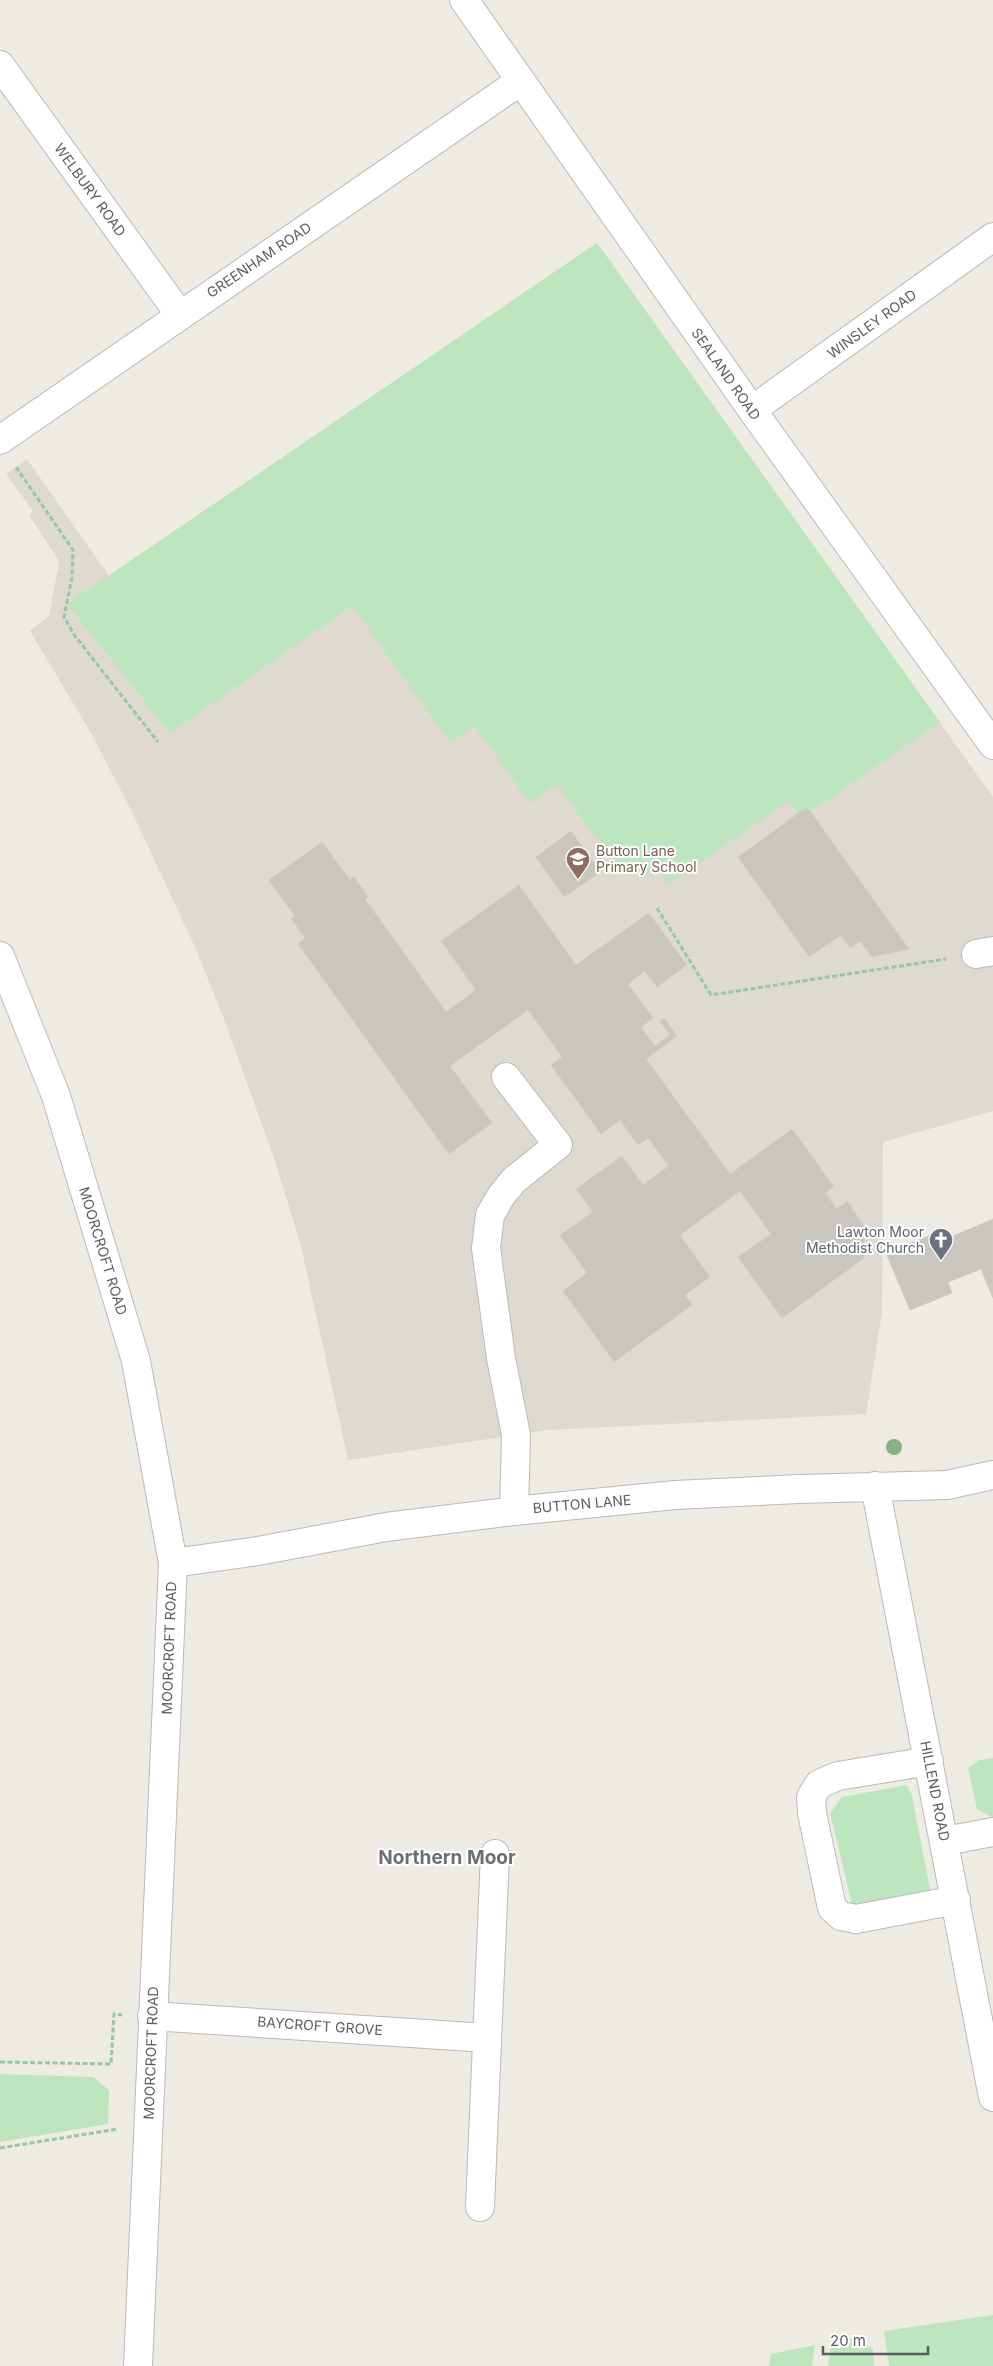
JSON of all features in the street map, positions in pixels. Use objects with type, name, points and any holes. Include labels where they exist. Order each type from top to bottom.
[{"type":"street","name":"SEALAND ROAD","points":[[464,0],[519,82],[752,410],[990,735]]},
{"type":"street","name":"WELBURY ROAD","points":[[0,65],[180,315]]},
{"type":"street","name":"GREENHAM ROAD","points":[[5,450],[180,315],[519,82]]},
{"type":"street","name":"WINSLEY ROAD","points":[[752,410],[993,237]]},
{"type":"street","name":"MOORCROFT ROAD","points":[[0,956],[56,1096],[136,1361],[173,1563],[138,2366]]},
{"type":"street","points":[[506,1077],[558,1145],[514,1180],[501,1196],[490,1215],[486,1248],[501,1358],[516,1435],[514,1511]]},
{"type":"street","name":"BUTTON LANE","points":[[173,1563],[386,1527],[514,1511],[675,1495],[947,1484],[993,1475]]},
{"type":"street","name":"HILLEND ROAD","points":[[875,1486],[993,2097]]},
{"type":"street","points":[[929,1761],[838,1776],[819,1784],[811,1796],[812,1813],[832,1908],[842,1916],[856,1919],[956,1900]]},
{"type":"street","points":[[945,1841],[993,1832]]},
{"type":"street","points":[[480,2208],[495,1854]]},
{"type":"street","name":"BAYCROFT GROVE","points":[[152,2016],[487,2038]]},
{"type":"path","points":[[5,450],[73,550],[72,577],[64,617],[75,636],[158,742]]},
{"type":"path","points":[[657,908],[711,995],[985,952]]},
{"type":"path","points":[[0,2062],[111,2064],[114,2014],[152,2016]]},
{"type":"path","points":[[0,2148],[148,2124]]},
{"type":"shaded area","name":"Button Lane Primary School","points":[[597,243],[993,797],[993,1111],[883,1142],[882,1313],[866,1414],[549,1430],[348,1460],[301,1246],[275,1161],[224,1019],[195,947],[132,812],[91,733],[30,631],[49,616],[59,561],[29,515],[33,511],[6,474],[27,459],[109,576]]},
{"type":"green space","points":[[597,243],[940,722],[802,818],[789,801],[669,884],[661,873],[620,872],[557,784],[530,803],[475,726],[450,743],[352,606],[170,733],[67,604]]},
{"type":"green space","points":[[993,1758],[993,1818],[977,1809],[968,1768],[979,1760]]},
{"type":"green space","points":[[907,1785],[912,1796],[932,1900],[862,1912],[852,1904],[830,1813],[842,1797]]},
{"type":"green space","points":[[0,2074],[93,2077],[109,2090],[108,2124],[0,2142]]},
{"type":"green space","points":[[993,2315],[993,2366],[889,2366],[884,2331]]},
{"type":"green space","points":[[854,2337],[873,2349],[874,2366],[828,2366],[830,2349]]},
{"type":"green space","points":[[815,2345],[812,2366],[769,2366],[771,2354]]},
{"type":"building","points":[[807,807],[909,949],[872,957],[860,941],[850,948],[841,935],[809,957],[738,857]]},
{"type":"building","points":[[571,831],[600,872],[564,897],[536,857]]},
{"type":"building","name":"Button Lane Primary School","points":[[322,842],[350,880],[354,877],[368,897],[365,899],[446,1012],[476,990],[441,941],[519,885],[576,965],[649,913],[687,965],[657,987],[645,971],[628,984],[653,1018],[641,1027],[655,1046],[670,1035],[660,1021],[664,1018],[677,1036],[646,1059],[730,1174],[792,1129],[834,1187],[825,1193],[837,1209],[847,1201],[864,1226],[864,1258],[782,1318],[738,1257],[771,1234],[740,1191],[680,1235],[710,1277],[685,1295],[692,1305],[614,1362],[563,1291],[587,1273],[560,1235],[593,1212],[576,1189],[622,1156],[643,1185],[669,1166],[648,1138],[638,1145],[620,1120],[601,1134],[551,1065],[562,1057],[528,1010],[450,1066],[492,1123],[449,1154],[298,944],[305,938],[291,918],[295,916],[269,880]]},
{"type":"building","name":"Lawton Moor Methodist Church","points":[[993,1219],[993,1298],[981,1269],[948,1282],[952,1293],[910,1310],[886,1253],[929,1236],[932,1245]]},
{"type":"place","name":"Button Lane Primary School","points":[[578,880]]},
{"type":"place","name":"Lawton Moor Methodist Church","points":[[941,1261]]},
{"type":"district","name":"Northern Moor","points":[[447,1857]]}]
